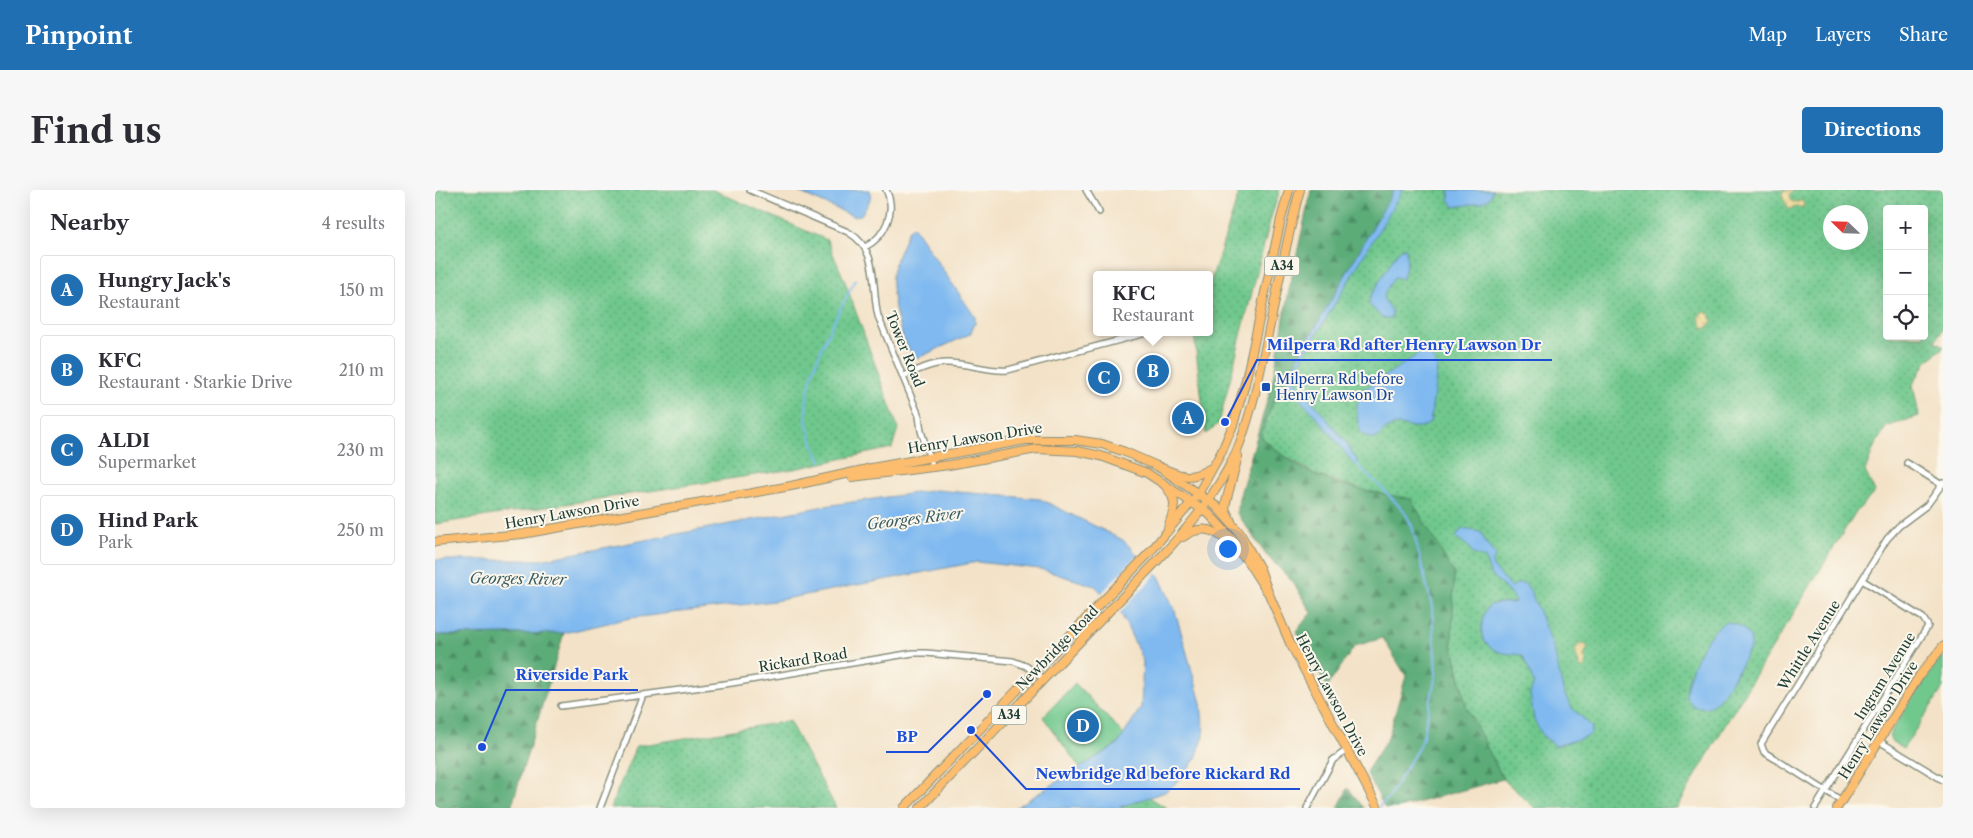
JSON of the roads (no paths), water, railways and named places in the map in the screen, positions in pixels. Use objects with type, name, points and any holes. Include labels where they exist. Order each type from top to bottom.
[{"type":"main road","name":"A34","points":[[1192,502],[1214,466],[1228,438],[1239,404],[1289,190]]},
{"type":"main road","name":"A34","points":[[1208,502],[1235,455],[1255,394],[1289,232],[1300,190]]},
{"type":"main road","points":[[1231,521],[1225,509],[1225,502],[1245,427]]},
{"type":"main road","name":"Henry Lawson Drive","points":[[435,542],[522,534],[830,478],[872,468],[1025,440],[1063,439],[1089,441],[1115,448],[1157,466],[1208,502],[1231,521],[1255,557],[1290,643],[1378,808]]},
{"type":"main road","name":"Henry Lawson Drive","points":[[830,478],[872,476],[933,468],[1051,448],[1101,456],[1122,462],[1163,483],[1203,509],[1228,533],[1268,592]]},
{"type":"main road","points":[[1157,466],[1190,477],[1201,474],[1214,466]]},
{"type":"main road","points":[[1163,483],[1171,492],[1175,504],[1166,534]]},
{"type":"main road","name":"Newbridge Road","points":[[904,808],[1151,551],[1192,502]]},
{"type":"main road","name":"Newbridge Road","points":[[920,808],[1174,544],[1208,502]]},
{"type":"main road","points":[[1174,544],[1194,530],[1205,529],[1223,537],[1244,557]]},
{"type":"main road","name":"Henry Lawson Drive","points":[[1837,808],[1920,675],[1943,646]]},
{"type":"street","points":[[750,190],[848,232],[858,238],[865,247],[880,236],[889,217],[891,204],[886,190]]},
{"type":"street","points":[[1086,190],[1099,212]]},
{"type":"street","name":"Tower Road","points":[[865,247],[873,268],[874,301],[878,316],[919,416],[921,431],[933,468]]},
{"type":"street","points":[[903,376],[946,362],[999,371],[1008,370],[1135,336]]},
{"type":"street","name":"Whittle Avenue","points":[[1842,801],[1764,752],[1761,744],[1891,534],[1927,505],[1942,484],[1907,463]]},
{"type":"street","name":"Ingram Avenue","points":[[1815,808],[1928,626],[1923,618],[1862,580]]},
{"type":"street","name":"Rickard Road","points":[[561,706],[926,652],[1013,661],[1026,666],[1045,679]]},
{"type":"street","points":[[600,808],[643,695]]},
{"type":"street","points":[[1879,740],[1943,780]]},
{"type":"street","points":[[1307,808],[1333,760],[1347,750]]},
{"type":"water","points":[[794,190],[869,190],[871,196],[861,215],[853,216]]},
{"type":"water","points":[[1394,190],[1403,190],[1294,372],[1293,378],[1346,442],[1358,462],[1354,465],[1323,425],[1294,393],[1286,379]]},
{"type":"water","points":[[1450,190],[1493,190],[1489,199],[1481,203],[1454,207],[1449,199]]},
{"type":"water","points":[[913,226],[975,317],[975,323],[970,334],[918,358],[906,345],[898,321],[892,283],[896,259],[908,231]]},
{"type":"water","points":[[1406,248],[1407,261],[1403,279],[1395,277],[1383,298],[1392,312],[1391,319],[1382,318],[1369,304],[1370,297],[1397,253]]},
{"type":"water","points":[[1425,352],[1432,355],[1437,369],[1430,423],[1416,427],[1397,425],[1384,430],[1378,438],[1371,439],[1361,433],[1357,411],[1358,401],[1363,390],[1420,353]]},
{"type":"water","name":"Georges River","points":[[936,490],[1040,499],[1123,540],[1159,576],[1175,611],[1201,703],[1204,736],[1196,758],[1182,778],[1165,792],[1117,808],[1015,808],[1118,744],[1141,707],[1143,661],[1120,611],[1095,586],[1040,569],[977,562],[774,601],[630,618],[564,633],[435,635],[435,560],[540,560],[825,506]]},
{"type":"water","points":[[1462,529],[1481,532],[1485,542],[1496,556],[1492,562],[1493,567],[1512,587],[1516,584],[1525,583],[1531,592],[1554,649],[1563,690],[1570,706],[1592,727],[1591,733],[1588,736],[1556,746],[1543,736],[1534,720],[1530,694],[1534,683],[1523,656],[1497,651],[1484,640],[1482,625],[1488,607],[1494,604],[1515,602],[1514,598],[1490,573],[1485,558],[1473,554],[1470,548],[1456,537]]},
{"type":"water","points":[[1726,622],[1736,624],[1744,629],[1749,636],[1751,646],[1733,678],[1717,701],[1708,707],[1693,706],[1686,697],[1693,667],[1711,634]]},
{"type":"waterway","points":[[821,461],[811,439],[806,417],[810,382],[831,327],[856,279]]},
{"type":"waterway","points":[[1355,461],[1404,511],[1412,526],[1432,607],[1436,674],[1422,741],[1389,797],[1379,807]]},
{"type":"place","name":"KFC","points":[[1153,371]]},
{"type":"place","name":"ALDI","points":[[1104,378]]},
{"type":"place","name":"Milperra Rd before Henry Lawson Dr","points":[[1266,387]]},
{"type":"place","name":"Hungry Jack's","points":[[1188,418]]},
{"type":"place","name":"Milperra Rd after Henry Lawson Dr","points":[[1225,422]]},
{"type":"place","name":"BP","points":[[987,694]]},
{"type":"place","name":"Hind Park","points":[[1083,726]]},
{"type":"place","name":"Newbridge Rd before Rickard Rd","points":[[971,730]]},
{"type":"place","name":"Riverside Park","points":[[482,747]]}]
